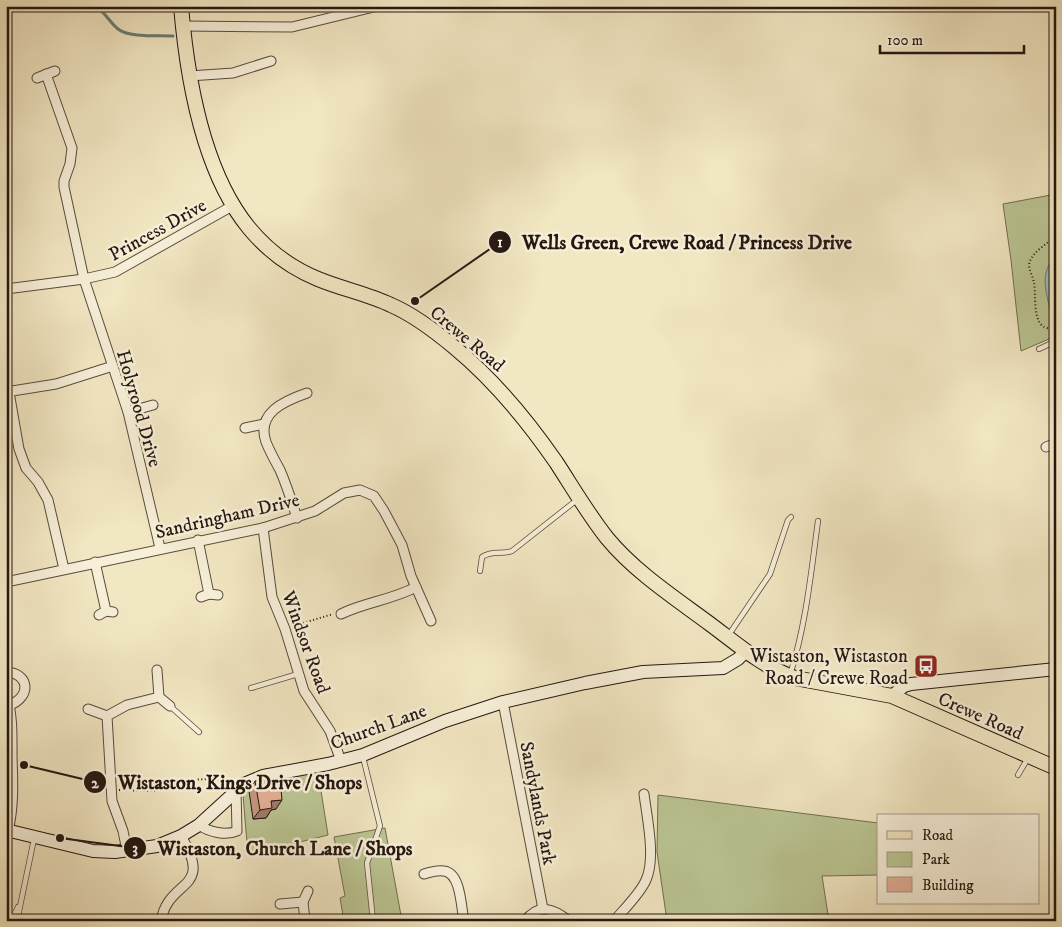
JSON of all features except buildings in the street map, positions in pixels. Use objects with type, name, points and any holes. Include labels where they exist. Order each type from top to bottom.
[{"type":"main road","name":"Crewe Road","points":[[181,6],[189,76],[209,149],[225,190],[249,228],[262,243],[288,264],[319,280],[389,304],[406,312],[467,358],[515,408],[608,539],[642,572],[746,651],[790,676],[817,683],[892,696],[1056,768]]},
{"type":"street","points":[[183,26],[292,27],[378,6]]},
{"type":"street","points":[[189,76],[233,73],[271,61]]},
{"type":"street","name":"Holyrood Drive","points":[[37,78],[51,73],[72,148],[64,187],[84,279],[128,412],[160,548]]},
{"type":"street","name":"Princess Drive","points":[[6,289],[84,279],[122,270],[234,205]]},
{"type":"street","points":[[64,569],[48,500],[38,482],[26,468],[19,449],[8,392],[56,384],[113,366]]},
{"type":"street","points":[[297,518],[282,477],[266,442],[264,424],[266,418],[273,411],[285,403],[308,393]]},
{"type":"street","points":[[128,412],[153,406]]},
{"type":"street","points":[[245,428],[264,424]]},
{"type":"street","points":[[1046,447],[1056,444]]},
{"type":"street","name":"Sandringham Drive","points":[[6,582],[198,540],[263,528],[315,511],[344,493],[353,490],[368,492],[380,503],[398,537],[416,587],[431,621]]},
{"type":"street","name":"Windsor Road","points":[[263,528],[271,591],[285,629],[298,674],[308,699],[330,731],[341,761]]},
{"type":"street","points":[[198,540],[209,595]]},
{"type":"street","points":[[95,562],[106,612]]},
{"type":"street","points":[[341,614],[362,604],[395,596],[416,587]]},
{"type":"street","name":"Church Lane","points":[[7,831],[93,851],[127,851],[157,846],[181,836],[199,825],[240,788],[263,776],[363,755],[445,721],[503,702],[569,686],[634,674],[723,668],[738,659],[746,651]]},
{"type":"street","points":[[892,696],[904,686],[911,684],[1056,669]]},
{"type":"street","points":[[156,670],[159,697],[170,706]]},
{"type":"street","points":[[6,672],[19,676],[25,691],[21,699],[10,705]]},
{"type":"street","points":[[6,694],[10,705],[9,734],[13,806],[7,831]]},
{"type":"street","points":[[88,709],[107,716],[128,705],[159,697]]},
{"type":"street","name":"Sandylands Park","points":[[503,702],[543,909]]},
{"type":"street","points":[[107,716],[113,807],[122,825],[127,851]]},
{"type":"street","points":[[199,825],[205,830],[212,832],[232,833],[237,831],[240,788]]},
{"type":"street","points":[[614,921],[643,886],[648,874],[649,848],[644,794]]},
{"type":"street","points":[[161,921],[168,900],[186,885],[194,868],[192,856],[181,836]]},
{"type":"street","points":[[424,874],[442,870],[453,875],[457,884],[464,921]]},
{"type":"street","points":[[304,921],[303,902],[308,891]]},
{"type":"street","points":[[280,904],[303,902]]},
{"type":"street","points":[[525,921],[535,911],[543,909],[556,912],[569,921]]},
{"type":"lane","points":[[1039,349],[1056,341]]},
{"type":"lane","points":[[480,571],[482,557],[494,552],[505,553],[512,551],[579,498]]},
{"type":"lane","points":[[728,637],[770,574],[788,520],[791,517]]},
{"type":"lane","points":[[790,676],[805,618],[818,521]]},
{"type":"lane","points":[[251,688],[298,674]]},
{"type":"lane","points":[[170,706],[199,732]]},
{"type":"lane","points":[[363,755],[380,826],[367,863],[373,921]]},
{"type":"lane","points":[[1018,776],[1028,756]]},
{"type":"lane","points":[[17,921],[34,838]]},
{"type":"lane","points":[[11,921],[21,902]]},
{"type":"path","points":[[1056,236],[1034,255],[1030,261],[1030,270],[1034,282],[1036,316],[1042,326],[1050,329],[1056,328]]},
{"type":"path","points":[[285,629],[335,613],[341,614]]},
{"type":"path","points":[[112,790],[155,791],[191,780],[208,779],[240,788]]},
{"type":"green space","points":[[1056,194],[1056,336],[1021,351],[1003,204]]},
{"type":"green space","points":[[318,772],[328,835],[248,855],[243,795],[265,779]]},
{"type":"green space","points":[[658,795],[877,823],[877,875],[822,876],[829,921],[667,921],[657,852]]},
{"type":"green space","points":[[385,828],[402,921],[344,921],[340,898],[345,896],[334,837]]},
{"type":"water","points":[[1056,258],[1056,314],[1051,313],[1045,276],[1050,263]]},
{"type":"waterway","points":[[6,8],[14,6]]},
{"type":"waterway","points":[[92,6],[101,11],[114,26],[123,32],[137,35],[173,36]]},
{"type":"place","name":"Wells Green, Crewe Road / Princess Drive","points":[[415,301]]},
{"type":"place","name":"Wistaston, Wistaston Road / Crewe Road","points":[[926,666]]},
{"type":"place","name":"Wistaston, Kings Drive / Shops","points":[[24,765]]},
{"type":"place","name":"Wistaston, Church Lane / Shops","points":[[60,838]]}]
